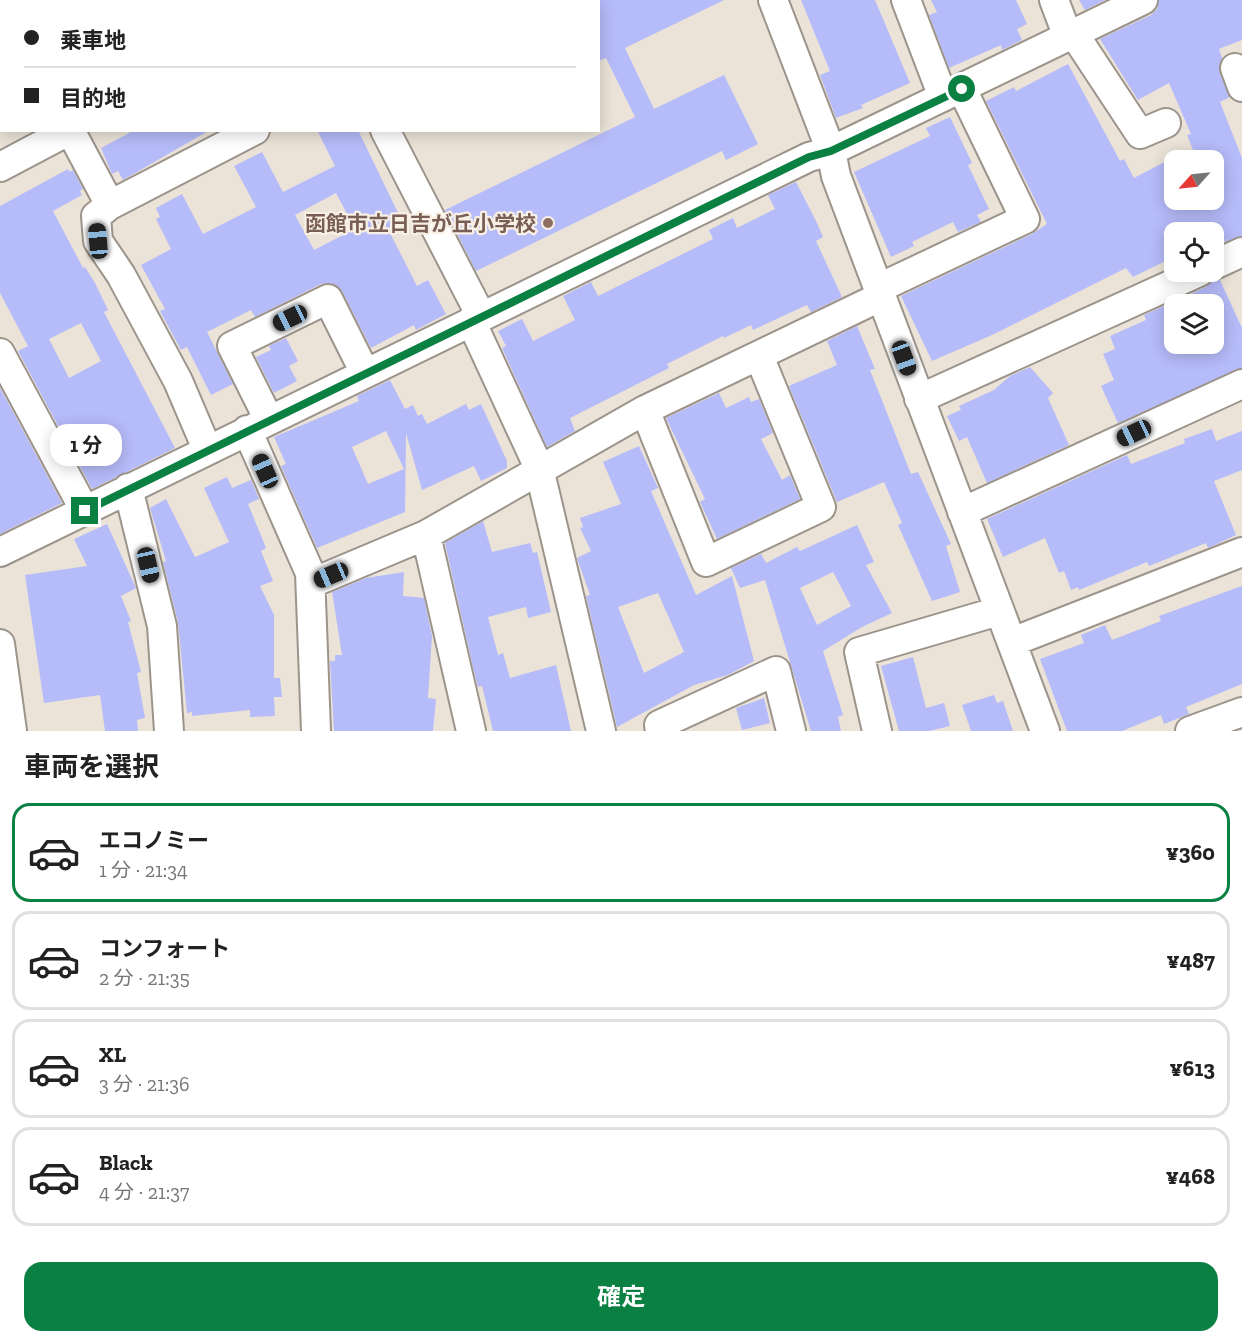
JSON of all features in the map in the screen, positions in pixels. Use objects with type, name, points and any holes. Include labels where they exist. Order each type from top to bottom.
[{"type":"street","points":[[773,0],[831,151],[836,176],[1045,731]]},
{"type":"street","points":[[312,583],[426,534],[645,410],[759,356],[1025,219],[952,93],[906,0]]},
{"type":"street","points":[[1054,0],[1071,35],[1140,134],[1166,123]]},
{"type":"street","points":[[0,552],[809,157],[831,151],[1143,0]]},
{"type":"street","points":[[0,167],[66,132]]},
{"type":"street","points":[[71,132],[110,205]]},
{"type":"street","points":[[207,449],[172,372],[121,275],[98,241],[96,216],[110,205],[251,132]]},
{"type":"street","points":[[386,132],[476,319],[539,468],[601,731]]},
{"type":"street","points":[[1224,260],[1242,252]]},
{"type":"street","points":[[919,399],[1177,282]]},
{"type":"street","points":[[316,731],[310,573],[257,426],[263,408],[231,346],[328,299],[365,373]]},
{"type":"street","points":[[0,354],[85,511]]},
{"type":"street","points":[[645,410],[706,562],[820,507],[759,356]]},
{"type":"street","points":[[962,512],[1242,384]]},
{"type":"street","points":[[128,488],[162,626],[169,731]]},
{"type":"street","points":[[426,534],[471,731]]},
{"type":"street","points":[[1012,642],[1242,552]]},
{"type":"street","points":[[877,731],[859,652],[999,611]]},
{"type":"street","points":[[0,644],[12,731]]},
{"type":"street","points":[[660,731],[659,724],[776,671],[791,731]]},
{"type":"street","points":[[1190,731],[1242,712]]},
{"type":"building","points":[[600,0],[724,0],[625,48],[654,109],[724,75],[758,144],[726,160],[722,151],[476,271],[445,210],[635,117],[606,58],[600,60]]},
{"type":"building","points":[[801,0],[875,0],[910,83],[861,105],[863,108],[836,118],[820,75],[830,71]]},
{"type":"building","points":[[931,0],[1016,0],[1027,24],[1017,29],[1022,40],[1002,50],[1001,45],[949,68],[929,15],[937,12]]},
{"type":"building","points":[[1079,0],[1105,0],[1085,10]]},
{"type":"building","points":[[1159,0],[1242,0],[1242,40],[1219,49],[1222,58],[1220,74],[1230,97],[1220,102],[1242,158],[1242,236],[1225,242],[1224,222],[1164,222],[1164,262],[1133,277],[1126,268],[992,335],[932,361],[901,296],[1032,234],[1047,224],[986,101],[1014,87],[1016,91],[1068,64],[1120,161],[1124,159],[1134,178],[1164,162],[1164,210],[1224,210],[1224,150],[1193,150],[1187,135],[1191,134],[1169,83],[1138,100],[1100,39],[1151,15],[1157,9]]},
{"type":"building","points":[[950,117],[972,163],[968,165],[989,209],[977,215],[981,222],[958,232],[953,222],[912,242],[914,246],[891,257],[854,172],[930,136],[926,128]]},
{"type":"building","points":[[131,132],[207,132],[123,180],[118,171],[112,174],[101,148]]},
{"type":"building","points":[[318,132],[359,132],[401,219],[394,223],[397,229],[390,233],[417,286],[428,280],[446,314],[416,330],[414,325],[371,348],[342,291],[330,283],[321,284],[255,317],[251,310],[207,332],[233,384],[211,395],[187,347],[181,350],[160,311],[165,309],[141,265],[171,249],[156,219],[160,217],[156,208],[182,194],[203,234],[256,207],[234,166],[262,152],[283,192],[335,166]],"holes":[[[336,193],[355,229],[314,250],[295,215]]]},
{"type":"building","points":[[68,169],[70,172],[73,170],[83,189],[80,191],[82,195],[53,211],[83,268],[85,267],[95,283],[108,310],[104,312],[175,448],[92,489],[18,351],[28,346],[0,293],[0,206]],"holes":[[[81,323],[101,361],[69,378],[49,339]]]},
{"type":"building","points":[[796,182],[823,237],[816,241],[842,297],[811,312],[807,305],[753,330],[751,325],[724,338],[723,336],[667,364],[669,368],[570,418],[575,431],[547,447],[502,348],[506,346],[498,331],[522,319],[533,341],[575,320],[563,296],[591,282],[598,296],[713,239],[709,230],[733,218],[737,228],[775,209],[768,195]]},
{"type":"building","points":[[1211,282],[1221,282],[1242,328],[1242,368],[1118,423],[1101,386],[1114,380],[1103,354],[1115,349],[1110,336],[1146,320],[1144,315],[1164,306],[1164,354],[1224,354],[1224,294],[1190,294]]},
{"type":"building","points":[[857,326],[875,369],[870,370],[911,474],[918,472],[951,544],[946,546],[960,592],[932,601],[898,525],[902,523],[884,482],[837,502],[789,386],[837,365],[827,341]]},
{"type":"building","points":[[286,338],[298,361],[289,366],[297,381],[274,393],[256,357],[271,350],[269,346]]},
{"type":"building","points":[[1030,367],[1053,393],[1048,398],[1069,445],[987,483],[967,437],[959,441],[947,416],[961,410],[959,406],[994,390],[1010,376]]},
{"type":"building","points":[[390,380],[405,409],[413,405],[418,416],[422,414],[427,424],[466,404],[469,410],[481,404],[507,461],[507,468],[481,481],[474,466],[422,490],[406,433],[405,512],[317,548],[281,466],[286,464],[274,437],[359,401],[357,396]],"holes":[[[386,431],[404,469],[368,484],[352,447]]]},
{"type":"building","points":[[0,388],[62,503],[0,534]]},
{"type":"building","points":[[719,393],[726,408],[749,397],[751,402],[759,399],[773,433],[761,439],[782,480],[790,475],[800,499],[717,539],[700,502],[705,499],[666,418]]},
{"type":"building","points":[[1212,429],[1216,441],[1242,431],[1242,470],[1214,481],[1236,535],[1208,548],[1206,543],[1149,566],[1147,562],[1079,590],[1078,587],[1071,590],[1064,571],[1059,573],[1045,538],[1003,557],[987,519],[1127,455],[1131,464],[1185,443],[1184,439]]},
{"type":"building","points":[[639,446],[658,488],[651,491],[696,595],[732,576],[754,661],[728,675],[694,685],[617,727],[586,596],[590,595],[577,558],[591,551],[580,528],[583,527],[580,518],[621,504],[603,462]],"holes":[[[658,593],[684,652],[644,673],[618,607]]]},
{"type":"building","points":[[227,477],[232,488],[251,480],[259,499],[248,504],[266,548],[261,551],[273,581],[260,586],[274,615],[274,678],[280,678],[282,697],[274,697],[275,716],[250,717],[250,710],[192,716],[192,712],[187,713],[178,622],[163,562],[166,561],[150,508],[166,499],[195,557],[229,542],[204,488]]},
{"type":"building","points":[[483,521],[492,552],[530,543],[533,553],[537,552],[551,612],[528,618],[526,607],[488,617],[498,655],[503,653],[510,678],[556,665],[571,731],[493,731],[482,686],[478,687],[475,676],[445,543]]},
{"type":"building","points":[[107,524],[136,588],[121,596],[131,621],[128,622],[141,672],[137,673],[145,718],[137,720],[138,731],[105,731],[100,695],[44,703],[25,575],[87,566],[74,539]]},
{"type":"building","points":[[857,525],[874,562],[866,565],[892,613],[862,627],[823,651],[843,715],[838,717],[841,731],[811,731],[765,580],[740,588],[731,568],[761,554],[766,563],[797,547],[800,551]],"holes":[[[833,572],[851,606],[817,625],[800,588]]]},
{"type":"building","points":[[404,572],[403,596],[424,598],[432,636],[428,698],[436,699],[433,731],[334,731],[330,661],[335,661],[335,655],[342,655],[332,592],[366,578]]},
{"type":"building","points":[[1242,586],[1242,684],[1186,707],[1189,714],[1164,724],[1161,715],[1122,731],[1067,731],[1040,659],[1084,643],[1081,635],[1105,625],[1112,640],[1161,621],[1159,616]]},
{"type":"building","points":[[913,657],[926,708],[944,703],[950,726],[929,731],[899,731],[881,666]]},
{"type":"building","points":[[994,695],[997,703],[1003,701],[1013,731],[971,731],[962,705]]},
{"type":"building","points":[[764,698],[770,723],[742,730],[736,708]]},
{"type":"place","name":"函館市立日吉が丘小学校","points":[[548,223]]},
{"type":"route","points":[[85,511],[233,436],[809,157],[831,151],[962,89]]}]
